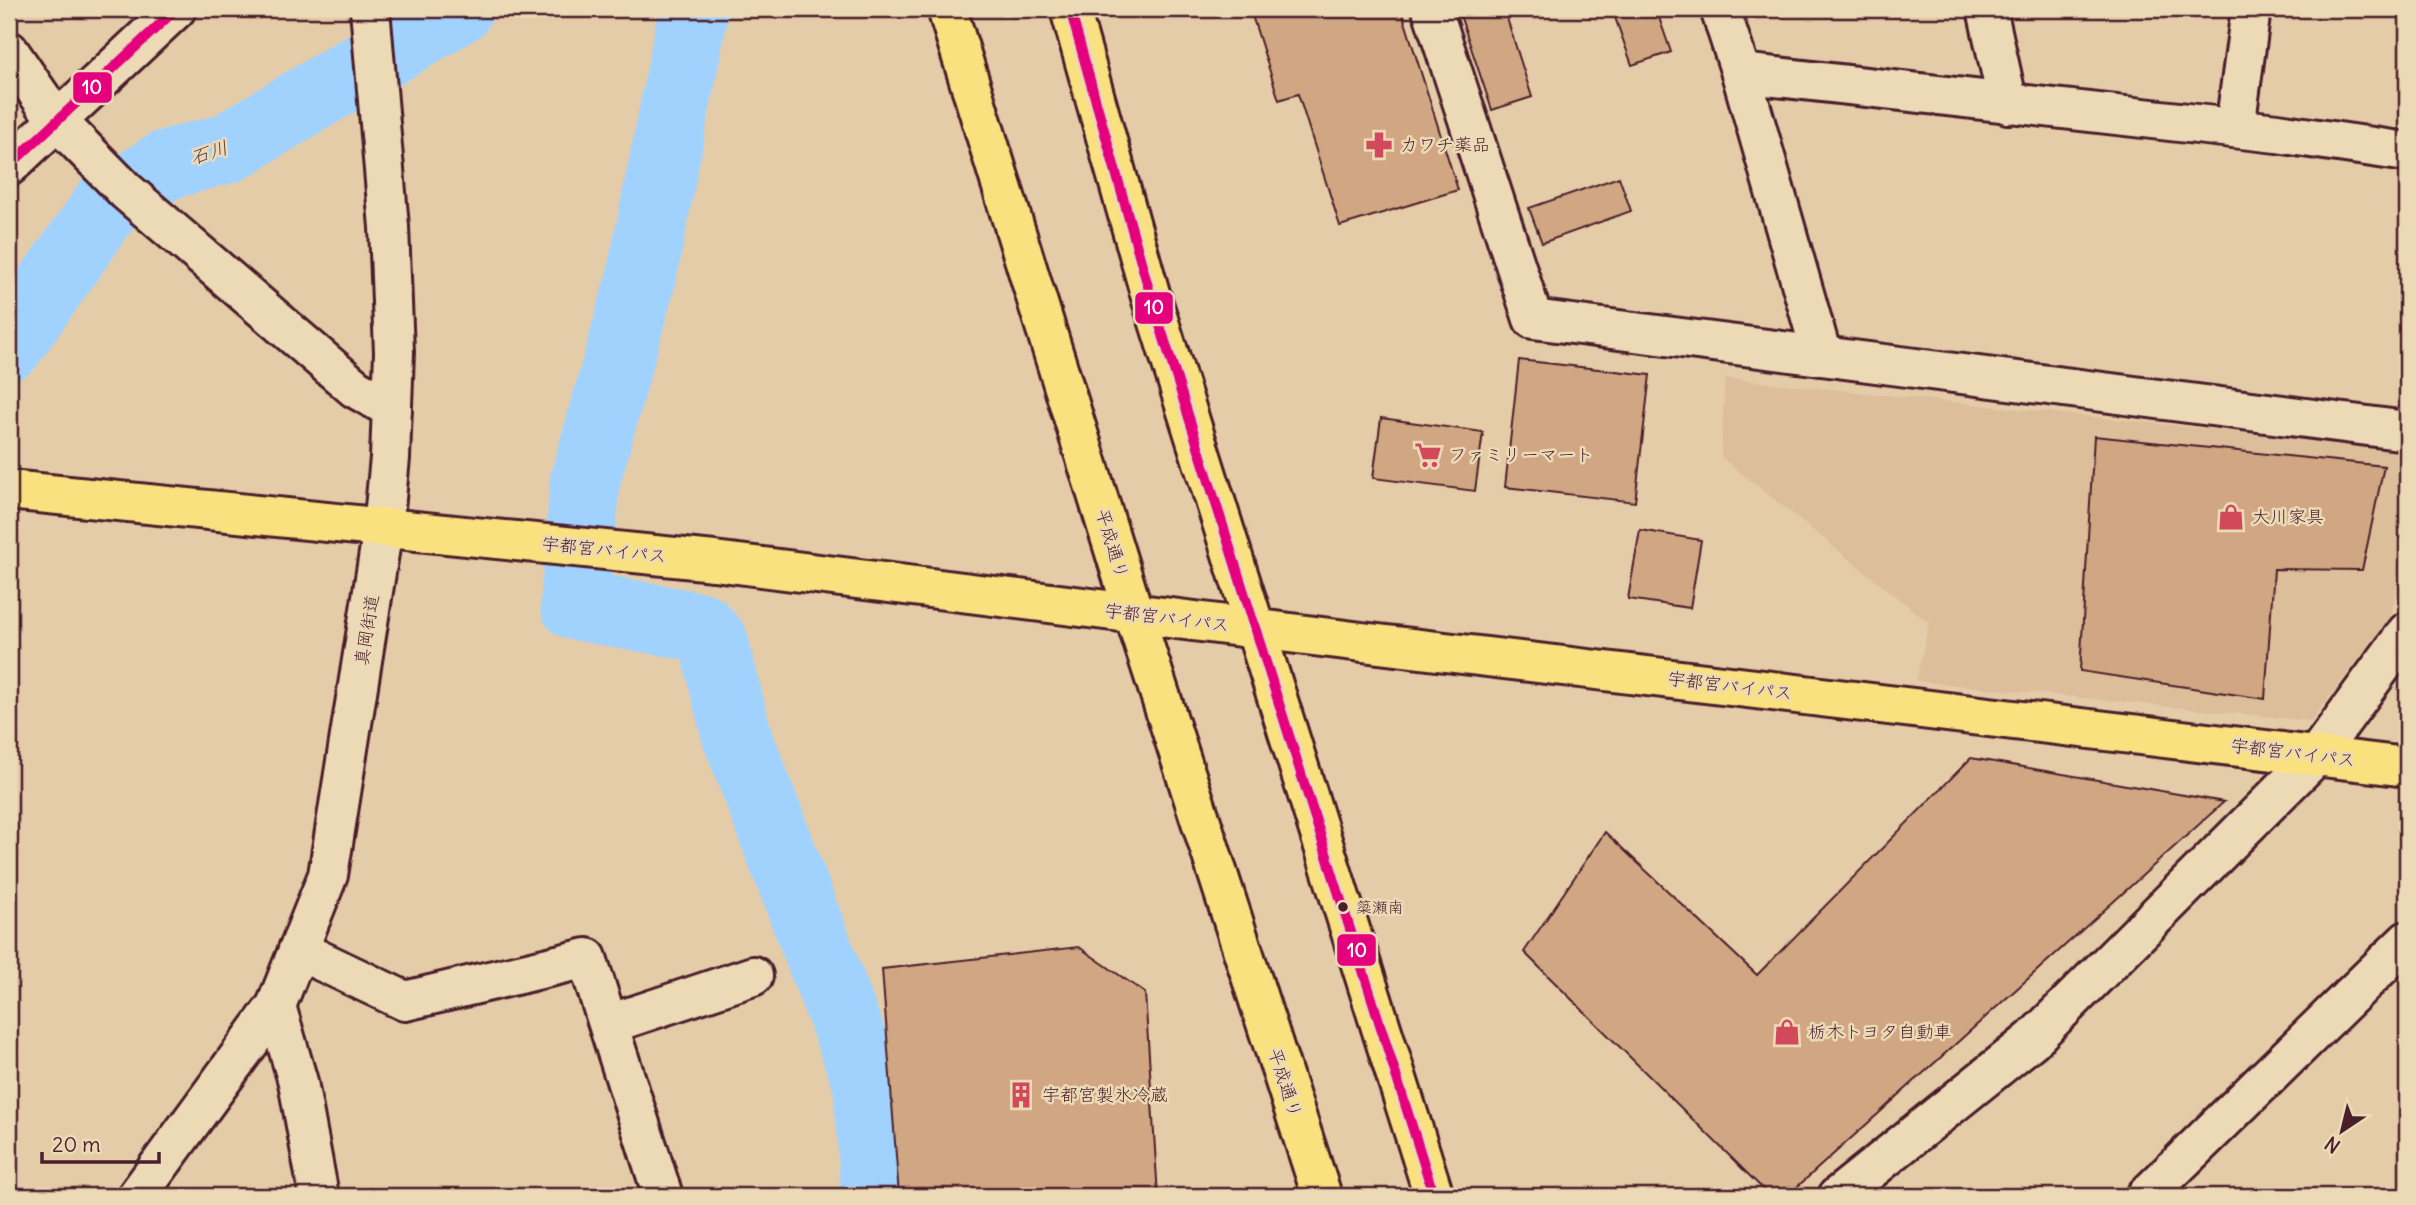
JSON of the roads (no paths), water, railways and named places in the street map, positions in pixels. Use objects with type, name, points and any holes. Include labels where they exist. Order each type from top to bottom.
[{"type":"main road","name":"平成通り","points":[[947,9],[1133,614],[1322,1196]]},
{"type":"main road","points":[[1070,9],[1152,297],[1434,1196]]},
{"type":"main road","name":"宇都宮バイパス","points":[[9,490],[714,561],[2407,767]]},
{"type":"street","points":[[9,166],[176,9]]},
{"type":"street","name":"真岡街道","points":[[136,1196],[276,1006],[328,875],[383,528],[390,458],[394,352],[389,227],[370,9]]},
{"type":"street","points":[[1432,9],[1533,319],[2407,431]]},
{"type":"street","points":[[1720,9],[1822,356]]},
{"type":"street","points":[[1986,9],[2008,104]]},
{"type":"street","points":[[2235,128],[2251,9]]},
{"type":"street","points":[[9,51],[57,121],[126,191],[355,388],[392,409]]},
{"type":"street","points":[[1741,73],[2235,128],[2407,152]]},
{"type":"street","points":[[1838,1196],[2033,1039],[2316,756],[2407,632]]},
{"type":"street","points":[[2147,1196],[2407,942]]},
{"type":"street","points":[[298,950],[405,1001],[587,958],[663,1196]]},
{"type":"street","points":[[609,1024],[753,976]]},
{"type":"street","points":[[276,1006],[298,1083],[319,1196]]},
{"type":"waterway","name":"石川","points":[[9,345],[109,202],[166,165],[228,148],[458,9]]},
{"type":"waterway","points":[[694,9],[641,279],[585,481],[575,605],[700,627],[714,643],[736,733],[868,1083],[876,1196]]},
{"type":"place","name":"カワチ薬品","points":[[1379,145]]},
{"type":"place","name":"ファミリーマート","points":[[1428,455]]},
{"type":"place","name":"大川家具","points":[[2231,517]]},
{"type":"place","name":"簗瀬南","points":[[1343,907]]},
{"type":"place","name":"栃木トヨタ自動車","points":[[1787,1032]]},
{"type":"place","name":"宇都宮製氷冷蔵","points":[[1021,1095]]}]
